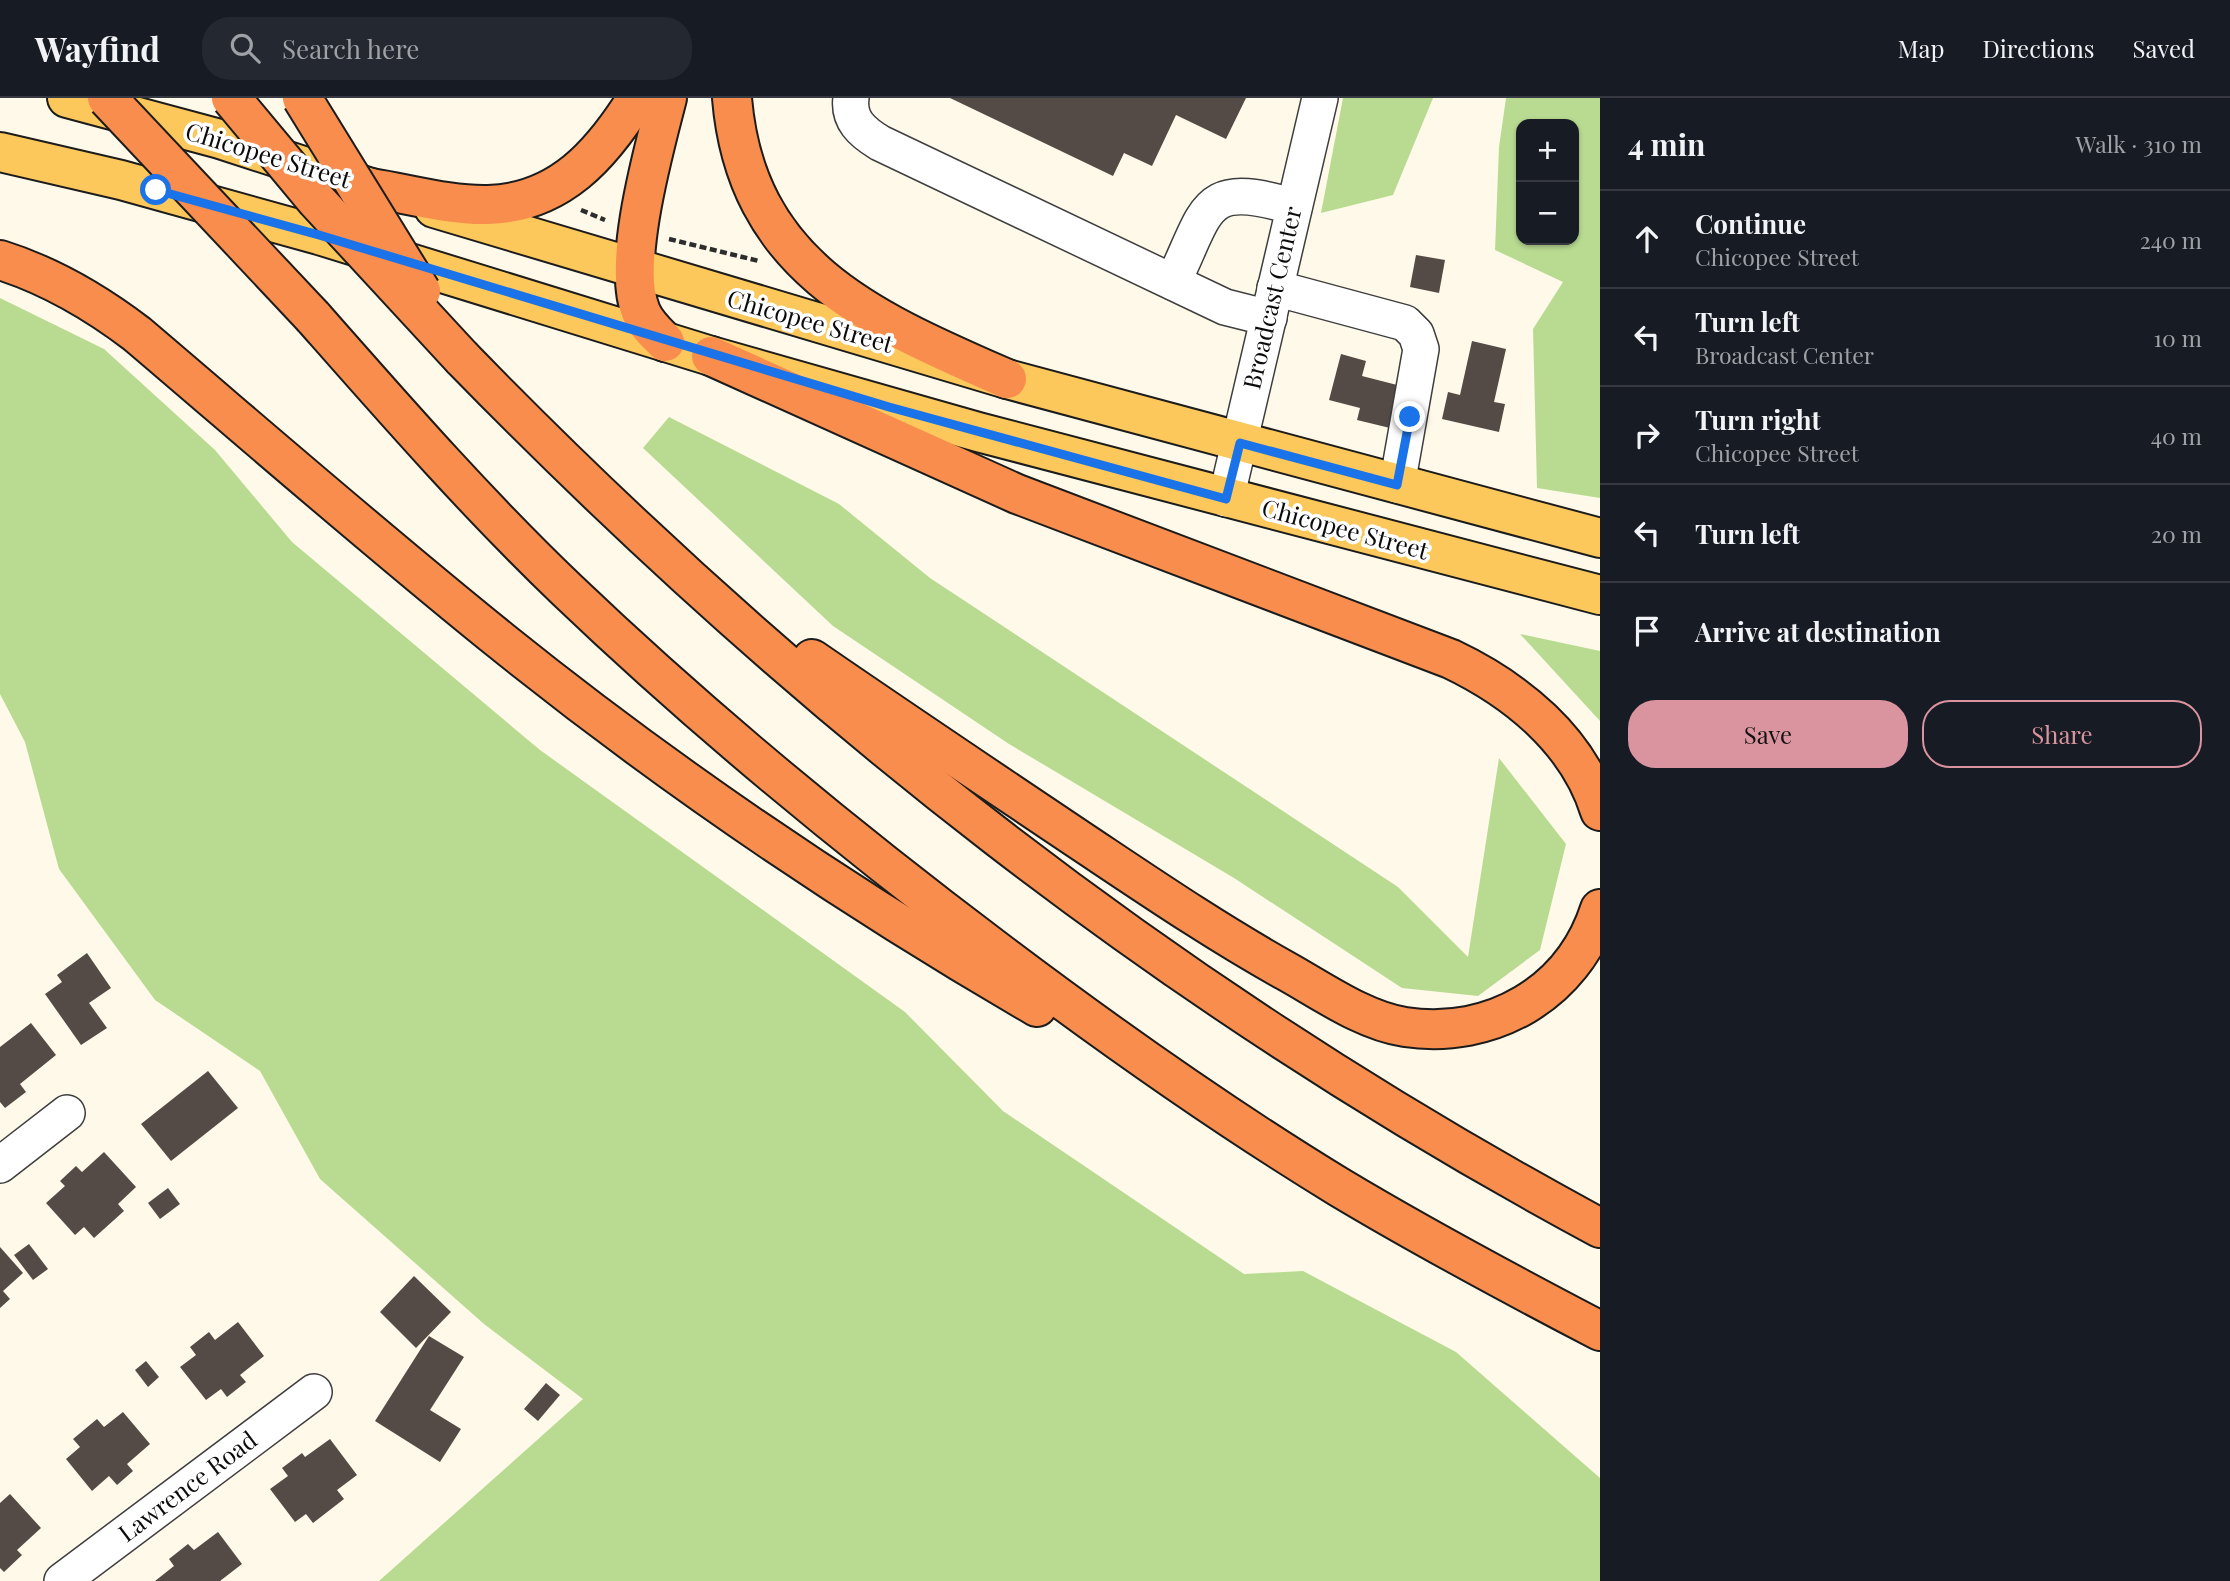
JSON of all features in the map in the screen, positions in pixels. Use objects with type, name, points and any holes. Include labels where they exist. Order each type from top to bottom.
[{"type":"highway","points":[[107,98],[313,317],[445,465],[565,588],[704,715],[806,802],[954,919],[1098,1026],[1276,1146],[1339,1187],[1486,1271],[1600,1331]]},
{"type":"highway","points":[[135,98],[313,317]]},
{"type":"highway","points":[[231,98],[325,209],[462,359],[669,561],[869,736],[1074,898],[1226,1004],[1371,1097],[1600,1228]]},
{"type":"highway","points":[[302,98],[462,359]]},
{"type":"highway","points":[[371,188],[473,205],[500,204],[528,197],[584,168],[600,151],[637,98]]},
{"type":"highway","points":[[665,342],[641,314],[635,287],[635,270],[638,231],[667,98]]},
{"type":"highway","points":[[732,98],[741,157],[751,184],[775,228],[797,257],[837,293],[869,314],[1007,379]]},
{"type":"highway","points":[[0,260],[59,284],[103,308],[501,641],[736,816],[827,878],[975,971],[1276,1146]]},
{"type":"highway","points":[[710,356],[1017,494],[1451,659],[1483,674],[1514,695],[1555,734],[1587,780],[1600,811]]},
{"type":"highway","points":[[669,561],[1167,898],[1248,950],[1375,1018],[1403,1027],[1453,1029],[1478,1025],[1520,1009],[1538,998],[1566,971],[1587,941],[1600,909]]},
{"type":"main road","name":"Chicopee Street","points":[[67,98],[220,139],[635,270],[1007,379],[1600,538]]},
{"type":"main road","name":"Chicopee Street","points":[[0,152],[121,180],[319,235],[710,356],[1226,499],[1600,595]]},
{"type":"street","points":[[851,98],[851,115],[855,123],[880,143],[1230,309],[1272,303],[1405,323],[1416,334],[1421,349],[1397,485]]},
{"type":"street","name":"Broadcast Center","points":[[1226,499],[1320,98]]},
{"type":"street","points":[[1173,282],[1205,215],[1220,199],[1245,195],[1294,207]]},
{"type":"street","points":[[0,1165],[66,1113]]},
{"type":"street","name":"Lawrence Road","points":[[62,1581],[314,1392]]},
{"type":"path","points":[[578,209],[610,221]]},
{"type":"path","points":[[664,238],[758,261],[771,256]]},
{"type":"green space","points":[[1343,98],[1433,98],[1393,195],[1321,213]]},
{"type":"green space","points":[[1506,98],[1600,98],[1600,498],[1537,488],[1533,329],[1563,282],[1495,250],[1499,147]]},
{"type":"green space","points":[[0,298],[104,349],[215,450],[292,542],[540,750],[905,1012],[1003,1111],[1244,1274],[1303,1271],[1456,1352],[1600,1478],[1600,1581],[379,1581],[583,1399],[484,1324],[320,1179],[260,1071],[155,1000],[59,869],[25,742],[0,694]]},
{"type":"green space","points":[[669,417],[839,504],[930,578],[1398,887],[1468,957],[1499,758],[1566,844],[1540,950],[1478,996],[1402,988],[1234,878],[1009,744],[833,626],[643,448]]},
{"type":"green space","points":[[1520,634],[1600,651],[1600,721]]},
{"type":"building","points":[[950,98],[1246,98],[1226,139],[1176,115],[1152,166],[1124,153],[1113,176]]},
{"type":"building","points":[[1416,255],[1445,260],[1439,293],[1410,287]]},
{"type":"building","points":[[1472,341],[1506,349],[1494,402],[1505,404],[1499,432],[1442,419],[1448,392],[1460,395]]},
{"type":"building","points":[[1341,354],[1366,361],[1362,376],[1401,386],[1390,428],[1357,420],[1360,408],[1329,400]]},
{"type":"building","points":[[87,953],[111,988],[89,1003],[107,1028],[81,1045],[45,994],[62,982],[57,975]]},
{"type":"building","points":[[31,1023],[56,1055],[20,1084],[26,1092],[5,1108],[0,1102],[0,1047]]},
{"type":"building","points":[[208,1071],[238,1108],[171,1161],[141,1124]]},
{"type":"building","points":[[104,1152],[136,1187],[118,1204],[124,1211],[94,1238],[84,1227],[75,1235],[46,1203],[65,1186],[60,1181],[76,1166],[82,1172]]},
{"type":"building","points":[[168,1188],[180,1204],[160,1219],[148,1203]]},
{"type":"building","points":[[29,1244],[48,1269],[33,1280],[14,1255]]},
{"type":"building","points":[[0,1247],[23,1273],[3,1291],[10,1299],[0,1308]]},
{"type":"building","points":[[414,1276],[451,1312],[416,1348],[380,1312]]},
{"type":"building","points":[[238,1322],[264,1356],[240,1375],[246,1382],[227,1397],[221,1389],[206,1400],[180,1367],[196,1355],[190,1347],[209,1332],[215,1340]]},
{"type":"building","points":[[429,1336],[464,1357],[430,1410],[461,1429],[440,1462],[375,1421]]},
{"type":"building","points":[[146,1361],[159,1377],[148,1387],[135,1370]]},
{"type":"building","points":[[546,1383],[560,1395],[538,1421],[524,1409]]},
{"type":"building","points":[[123,1412],[150,1444],[127,1464],[133,1471],[117,1485],[109,1476],[92,1491],[66,1459],[80,1447],[73,1439],[97,1419],[104,1427]]},
{"type":"building","points":[[330,1439],[357,1475],[337,1490],[344,1499],[313,1523],[306,1514],[295,1522],[270,1489],[288,1476],[282,1468],[302,1453],[305,1457]]},
{"type":"building","points":[[10,1494],[41,1528],[17,1550],[22,1555],[4,1572],[0,1568],[0,1503]]},
{"type":"building","points":[[218,1532],[242,1564],[220,1581],[155,1581],[174,1566],[169,1559],[188,1544],[194,1550]]},
{"type":"route","points":[[156,190],[319,235],[710,356],[1226,499],[1240,443],[1397,485],[1410,417]]}]
